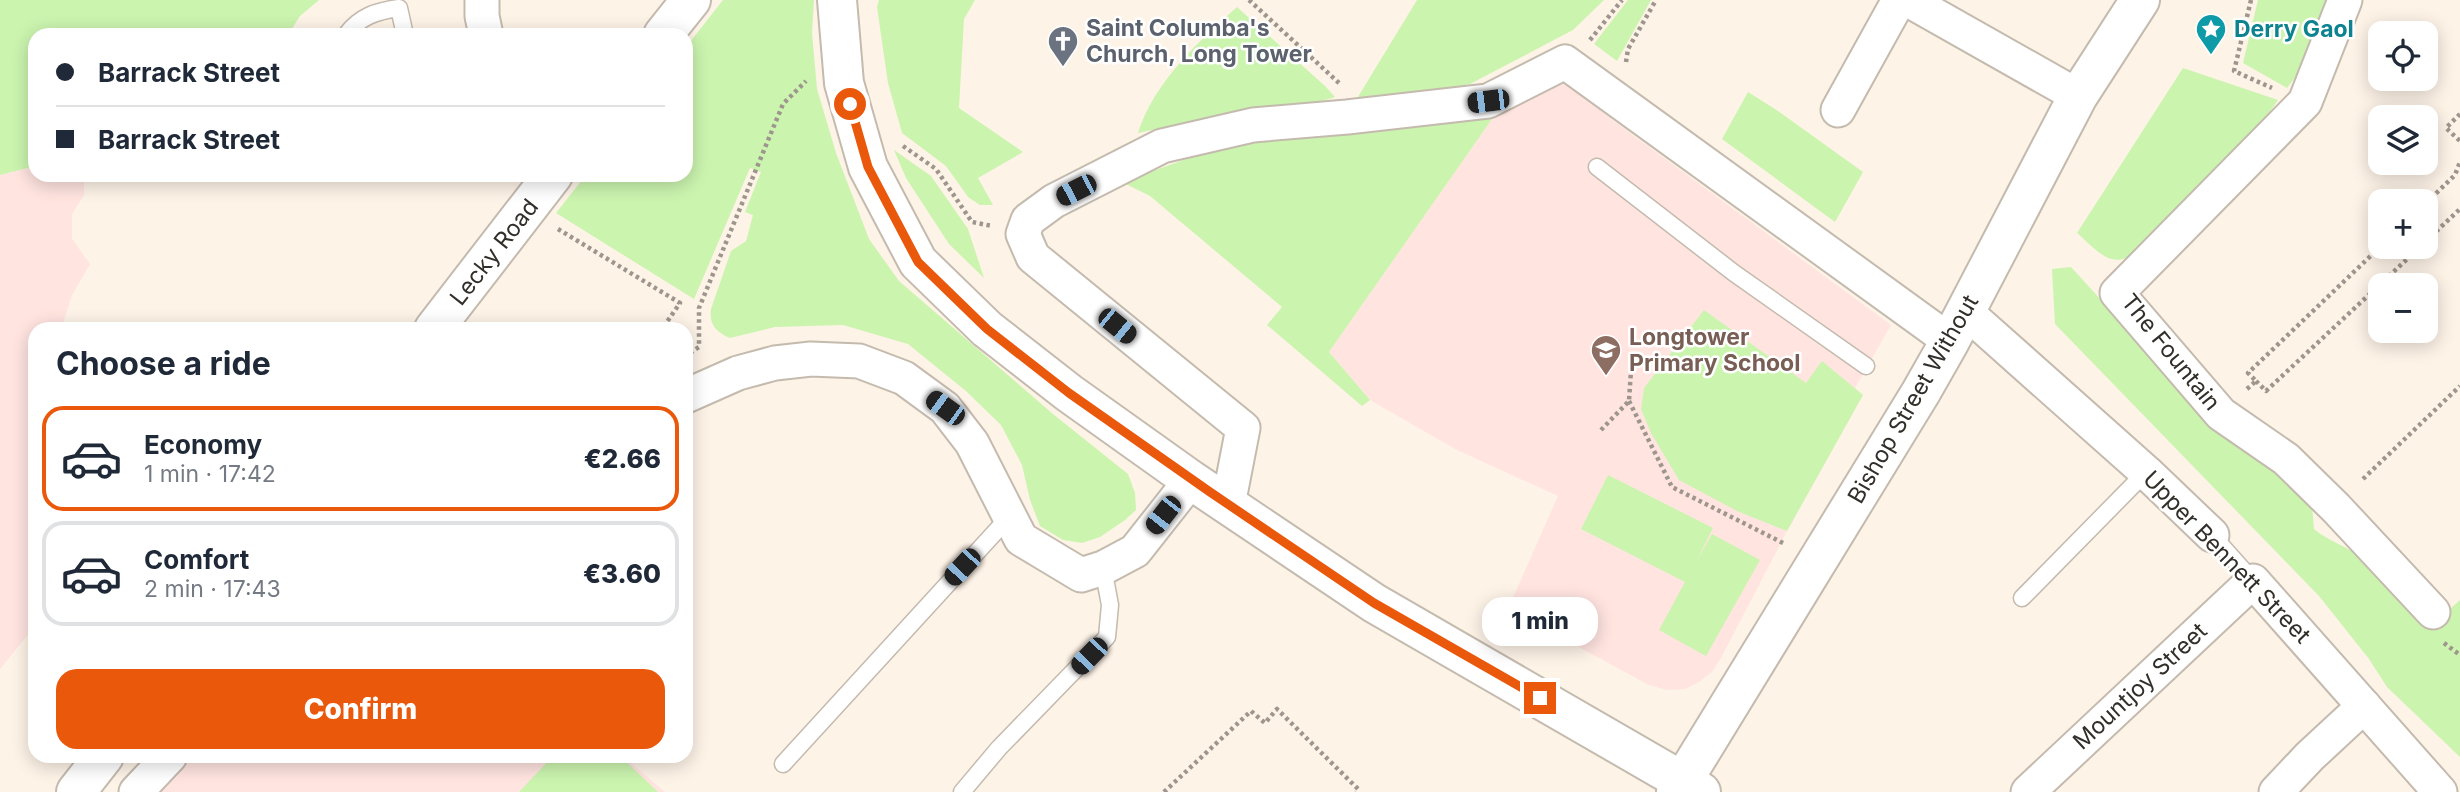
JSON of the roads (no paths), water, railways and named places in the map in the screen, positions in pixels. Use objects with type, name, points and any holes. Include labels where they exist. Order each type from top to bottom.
[{"type":"main road","points":[[669,28],[691,0]]},
{"type":"main road","points":[[837,0],[844,83],[868,167],[918,262],[987,329],[1069,393],[1191,480],[1374,603],[1686,788]]},
{"type":"main road","name":"Bishop Street Without","points":[[1686,788],[1958,326],[2078,96],[2140,0]]},
{"type":"main road","name":"Lecky Road","points":[[439,322],[548,182]]},
{"type":"main road","points":[[76,792],[99,763]]},
{"type":"street","points":[[482,0],[485,28]]},
{"type":"street","points":[[1838,110],[1899,0]]},
{"type":"street","points":[[1908,0],[2078,96]]},
{"type":"street","name":"The Fountain","points":[[2345,0],[2305,102],[2117,293],[2220,412],[2286,460],[2336,508],[2432,612]]},
{"type":"street","name":"Upper Bennett Street","points":[[1228,505],[1243,428],[1033,257],[1023,234],[1028,220],[1054,201],[1162,146],[1253,125],[1488,101],[1565,62],[1958,326],[2146,472],[2212,535]]},
{"type":"street","points":[[693,393],[738,373],[775,363],[811,359],[859,361],[904,378],[945,408],[972,443],[1021,539],[1081,575],[1103,568],[1135,551],[1191,480]]},
{"type":"street","name":"Upper Bennett Street","points":[[2253,581],[2440,792]]},
{"type":"street","name":"Mountjoy Street","points":[[2028,792],[2253,581]]},
{"type":"street","points":[[2276,792],[2364,706]]},
{"type":"street","points":[[136,792],[163,763]]},
{"type":"lane","points":[[351,28],[372,12],[399,8],[403,28]]},
{"type":"lane","points":[[1597,167],[1734,273],[1866,366]]},
{"type":"lane","points":[[2022,598],[2146,472]]},
{"type":"lane","points":[[783,764],[1009,517]]},
{"type":"lane","name":"Upper Bennett Street","points":[[2212,535],[2253,581]]},
{"type":"lane","points":[[962,792],[999,748],[1107,637],[1110,605],[1103,568]]},
{"type":"place","name":"Derry Gaol","points":[[2211,56]]},
{"type":"place","name":"Saint Columba's Church, Long Tower","points":[[1063,68]]},
{"type":"place","name":"Longtower Primary School","points":[[1606,377]]}]
